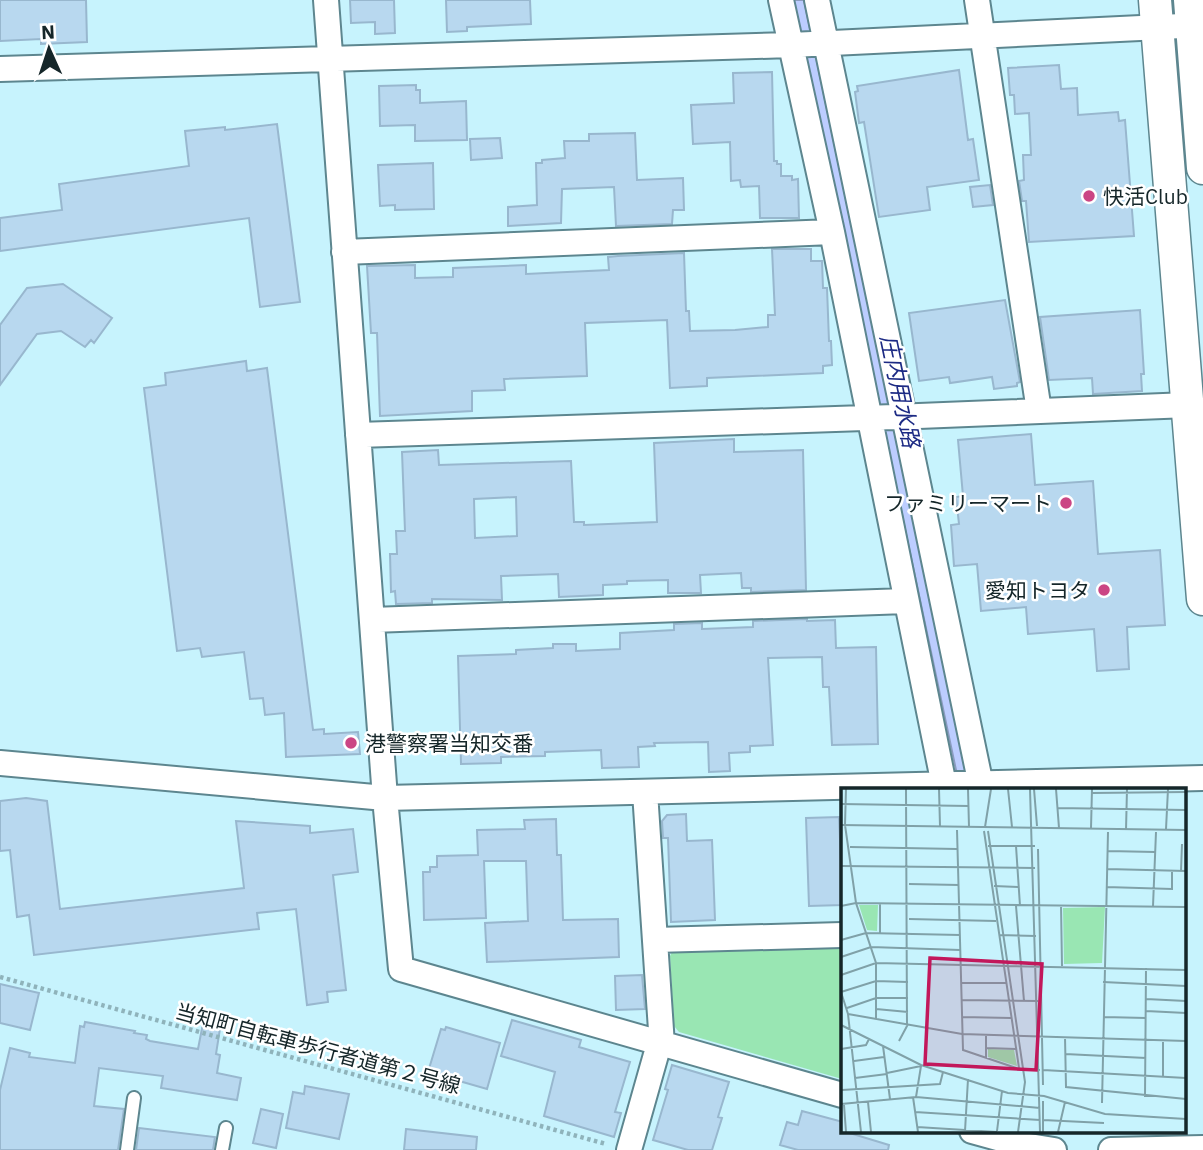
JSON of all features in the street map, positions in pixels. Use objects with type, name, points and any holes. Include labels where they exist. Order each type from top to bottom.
[{"type":"street","points":[[326,0],[385,798],[401,969],[841,1095]]},
{"type":"street","points":[[781,0],[808,44],[963,786]]},
{"type":"street","points":[[817,0],[808,44],[832,232],[887,418],[906,601],[963,786]]},
{"type":"street","points":[[977,0],[1039,411]]},
{"type":"street","points":[[0,69],[808,44],[982,36],[1156,13],[1195,17],[1203,169]]},
{"type":"street","points":[[1156,13],[1203,599]]},
{"type":"street","points":[[344,252],[832,232]]},
{"type":"street","points":[[358,435],[887,418],[1188,405]]},
{"type":"street","points":[[372,620],[906,601]]},
{"type":"street","points":[[0,763],[385,798],[841,788]]},
{"type":"street","points":[[857,788],[1203,778]]},
{"type":"street","points":[[622,1148],[661,1044],[645,792]]},
{"type":"street","points":[[655,940],[841,936]]},
{"type":"street","points":[[977,1132],[1036,1144]]},
{"type":"street","points":[[1058,1132],[1062,1150]]},
{"type":"street","points":[[1111,1150],[1203,1148]]},
{"type":"lane","points":[[127,1150],[134,1098]]},
{"type":"lane","points":[[222,1150],[226,1128]]},
{"type":"path","name":"当知町自転車歩行者道第２号線","points":[[0,977],[622,1148]]},
{"type":"green space","points":[[841,943],[841,1079],[679,1032],[674,1026],[670,956],[674,948]]},
{"type":"water","points":[[793,0],[804,0],[970,788],[960,788]]},
{"type":"building","points":[[0,0],[86,0],[87,42],[41,44],[41,39],[0,41]]},
{"type":"building","points":[[350,0],[394,0],[395,33],[375,34],[375,22],[351,23]]},
{"type":"building","points":[[446,0],[530,0],[531,24],[467,27],[467,31],[447,32]]},
{"type":"building","points":[[1059,65],[1061,89],[1077,88],[1078,115],[1118,112],[1119,121],[1125,120],[1134,236],[1029,242],[1026,201],[1022,201],[1019,181],[1024,180],[1023,155],[1031,155],[1029,113],[1015,114],[1008,68]]},
{"type":"building","points":[[959,70],[968,140],[973,139],[979,180],[927,187],[930,210],[879,217],[864,122],[859,123],[855,92],[858,91],[857,86]]},
{"type":"building","points":[[772,72],[774,161],[781,164],[781,176],[798,179],[799,218],[760,218],[759,186],[741,187],[740,180],[731,181],[730,142],[693,144],[691,105],[734,103],[733,73]]},
{"type":"building","points":[[416,85],[416,90],[420,90],[420,103],[466,101],[467,140],[415,141],[415,125],[380,126],[379,86]]},
{"type":"building","points":[[277,124],[300,302],[260,307],[249,218],[0,251],[0,218],[62,210],[59,184],[189,166],[185,131]]},
{"type":"building","points":[[635,133],[637,180],[683,178],[684,210],[673,210],[672,224],[616,226],[614,187],[562,189],[561,223],[508,226],[508,207],[537,205],[536,163],[565,158],[564,141],[589,141],[589,134]]},
{"type":"building","points":[[500,138],[502,158],[471,160],[470,139]]},
{"type":"building","points":[[433,163],[434,209],[395,210],[395,205],[380,206],[378,165]]},
{"type":"building","points":[[990,185],[993,205],[973,207],[970,187]]},
{"type":"building","points":[[772,249],[811,249],[811,261],[822,261],[823,288],[827,288],[832,365],[823,366],[823,373],[707,378],[707,386],[670,388],[667,320],[585,323],[587,376],[504,379],[505,390],[472,391],[472,411],[380,416],[377,333],[371,333],[367,266],[415,265],[415,278],[453,277],[453,268],[526,265],[526,274],[609,270],[608,257],[684,253],[686,311],[689,311],[690,331],[735,330],[768,327],[768,315],[775,315]]},
{"type":"building","points":[[63,284],[112,318],[94,343],[91,340],[85,347],[61,331],[37,334],[0,385],[0,325],[27,288]]},
{"type":"building","points":[[1005,300],[1020,382],[1017,386],[994,389],[992,377],[950,383],[949,377],[919,381],[909,313]]},
{"type":"building","points":[[1140,310],[1144,374],[1141,374],[1142,391],[1093,394],[1092,378],[1049,380],[1040,317]]},
{"type":"building","points":[[246,361],[247,371],[267,368],[313,730],[324,729],[324,734],[358,732],[360,754],[286,757],[284,713],[265,715],[263,698],[250,699],[244,652],[202,657],[200,648],[177,651],[144,388],[166,385],[165,373]]},
{"type":"building","points":[[1031,434],[1035,485],[1093,481],[1098,554],[1160,550],[1165,625],[1127,627],[1129,669],[1097,671],[1094,629],[1028,634],[1026,607],[981,611],[977,564],[954,566],[951,525],[959,524],[956,497],[963,496],[958,440]]},
{"type":"building","points":[[734,439],[734,452],[803,450],[806,590],[751,592],[751,588],[742,588],[741,573],[700,575],[701,593],[668,593],[668,580],[627,581],[627,584],[603,585],[603,595],[559,597],[558,574],[501,576],[502,600],[432,599],[432,603],[396,604],[395,591],[391,592],[390,554],[397,554],[396,531],[405,531],[402,452],[438,450],[439,465],[571,461],[574,522],[584,522],[584,525],[657,522],[654,443]],"holes":[[[516,497],[517,536],[475,538],[474,499]]]},
{"type":"building","points":[[835,620],[836,648],[876,647],[878,744],[832,745],[829,687],[823,687],[822,657],[768,658],[773,745],[750,746],[750,752],[729,753],[730,771],[709,772],[708,742],[654,743],[655,746],[638,747],[639,767],[602,768],[601,750],[545,752],[545,756],[501,757],[501,763],[461,764],[458,656],[516,654],[516,650],[553,648],[553,644],[576,644],[576,651],[620,649],[620,633],[674,630],[674,624],[702,623],[702,629],[753,627],[753,621]]},
{"type":"building","points":[[26,798],[47,801],[60,909],[244,888],[236,821],[310,826],[310,833],[353,829],[358,872],[333,875],[346,990],[327,992],[328,1002],[307,1005],[296,909],[257,913],[259,929],[34,955],[29,915],[17,917],[10,850],[0,851],[0,801]]},
{"type":"building","points":[[686,814],[687,841],[712,840],[715,920],[671,922],[668,838],[663,838],[662,821],[667,815]]},
{"type":"building","points":[[839,817],[841,905],[809,906],[806,818]]},
{"type":"building","points":[[556,819],[557,855],[561,855],[563,920],[618,919],[619,957],[487,962],[485,923],[528,921],[526,861],[484,861],[486,918],[424,920],[423,872],[430,872],[430,867],[437,867],[437,856],[478,855],[477,830],[525,829],[524,820]]},
{"type":"building","points":[[642,975],[645,1009],[616,1010],[615,976]]},
{"type":"building","points":[[0,984],[39,993],[30,1030],[0,1023]]},
{"type":"building","points":[[205,1013],[222,1016],[216,1054],[220,1055],[217,1073],[241,1078],[237,1100],[161,1088],[163,1076],[99,1068],[94,1106],[124,1109],[118,1150],[0,1150],[0,1090],[10,1048],[30,1053],[29,1057],[75,1063],[80,1026],[84,1027],[85,1022],[135,1031],[134,1033],[147,1035],[146,1039],[150,1041],[198,1049]]},
{"type":"building","points":[[512,1020],[581,1040],[579,1047],[630,1062],[615,1112],[621,1113],[614,1137],[544,1116],[555,1072],[501,1056]]},
{"type":"building","points":[[446,1027],[500,1043],[487,1089],[428,1072],[441,1029],[445,1030]]},
{"type":"building","points":[[672,1065],[729,1082],[718,1117],[722,1118],[712,1150],[688,1150],[653,1140],[668,1090],[665,1089]]},
{"type":"building","points":[[305,1086],[349,1094],[339,1139],[286,1128],[293,1092],[304,1094]]},
{"type":"building","points":[[261,1109],[283,1114],[276,1148],[253,1143]]},
{"type":"building","points":[[802,1111],[841,1121],[841,1132],[889,1145],[888,1150],[798,1150],[780,1145],[787,1122],[798,1125]]},
{"type":"building","points":[[139,1128],[215,1137],[213,1150],[136,1150]]},
{"type":"building","points":[[406,1129],[477,1137],[476,1150],[404,1150]]},
{"type":"place","name":"快活Club","points":[[1089,196]]},
{"type":"place","name":"ファミリーマート","points":[[1066,503]]},
{"type":"place","name":"愛知トヨタ","points":[[1104,590]]},
{"type":"place","name":"港警察署当知交番","points":[[351,743]]},
{"type":"water label","name":"庄内用水路","points":[[901,391]]}]
